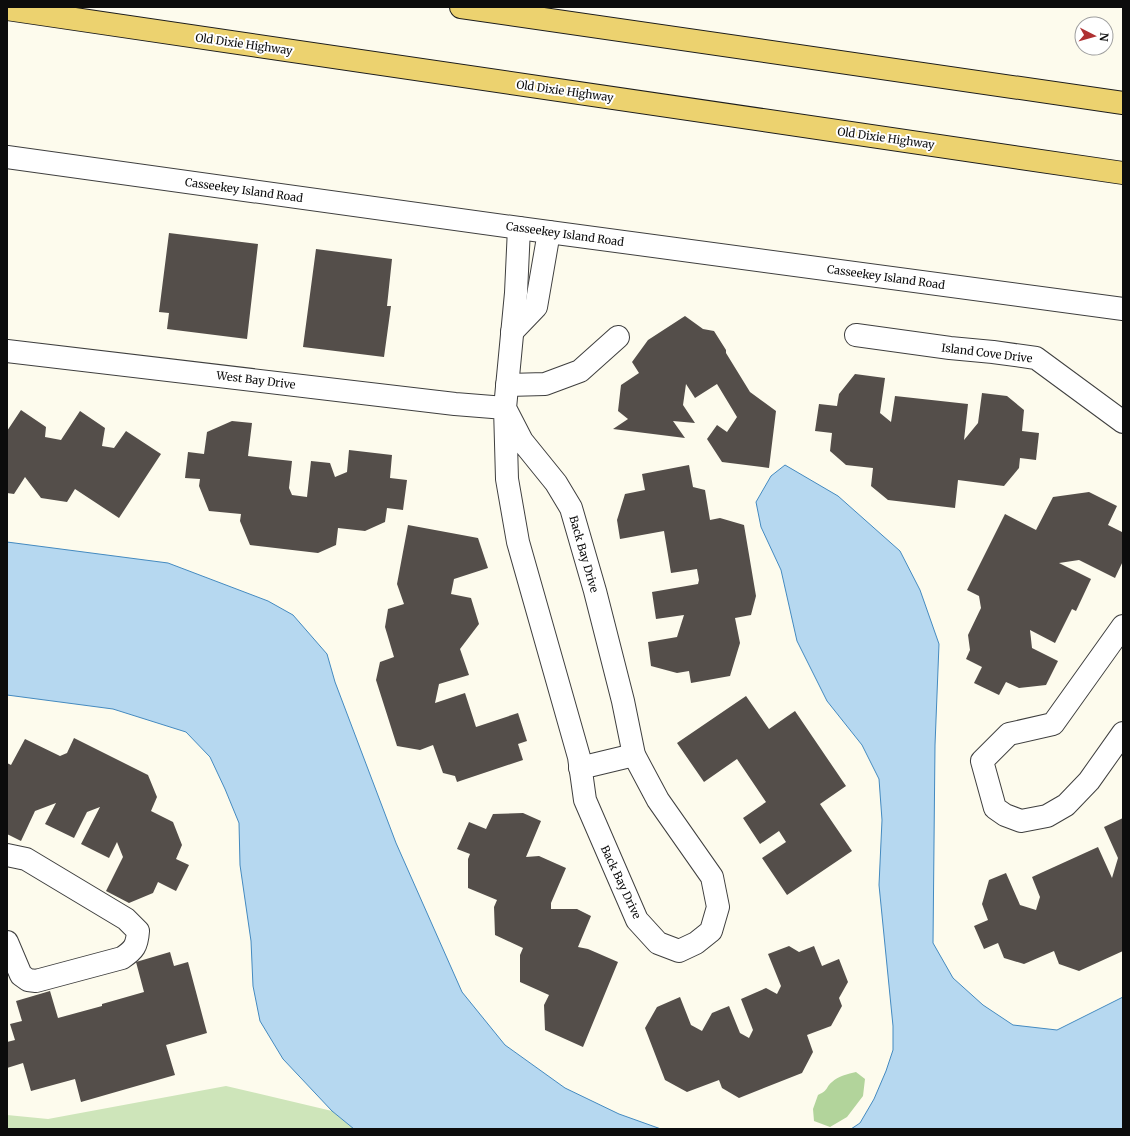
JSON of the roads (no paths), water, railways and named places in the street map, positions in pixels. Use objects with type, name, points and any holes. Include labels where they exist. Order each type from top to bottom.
[{"type":"main road","points":[[461,7],[1123,103]]},
{"type":"main road","name":"Old Dixie Highway","points":[[7,9],[1123,173]]},
{"type":"street","name":"Casseekey Island Road","points":[[7,157],[548,232],[1123,309]]},
{"type":"street","name":"Back Bay Drive","points":[[505,408],[522,441],[556,483],[570,508],[595,591],[623,701],[634,755],[658,800],[712,877],[718,907],[711,931],[696,943],[679,951],[658,943],[637,920],[585,800],[579,757],[518,542],[508,479],[505,408],[516,293],[519,228]]},
{"type":"street","points":[[512,332],[536,307],[548,232]]},
{"type":"street","name":"Island Cove Drive","points":[[856,335],[1036,358],[1123,422]]},
{"type":"street","points":[[507,386],[545,384],[580,370],[618,337]]},
{"type":"street","name":"West Bay Drive","points":[[7,351],[455,404],[505,408]]},
{"type":"street","points":[[1123,626],[1053,724],[1009,734],[982,761],[995,808],[1005,815],[1021,820],[1047,816],[1066,805],[1089,782],[1123,733]]},
{"type":"street","points":[[580,768],[634,755]]},
{"type":"street","points":[[7,855],[26,860],[126,919],[138,931],[137,941],[132,951],[122,958],[36,981],[28,980],[22,975],[7,942]]},
{"type":"water","points":[[785,465],[838,496],[900,551],[920,590],[939,644],[935,745],[933,943],[953,978],[983,1005],[1013,1025],[1057,1030],[1123,997],[1123,1129],[851,1129],[860,1123],[874,1099],[893,1050],[893,1026],[879,885],[882,820],[879,779],[862,745],[827,701],[797,641],[781,570],[761,527],[756,502],[771,476]]},
{"type":"water","points":[[7,542],[168,563],[268,601],[293,615],[327,654],[335,682],[396,843],[462,992],[505,1045],[565,1088],[619,1114],[661,1129],[354,1129],[332,1111],[283,1059],[260,1021],[253,986],[251,941],[240,865],[239,823],[210,757],[186,732],[113,709],[7,695]]}]
